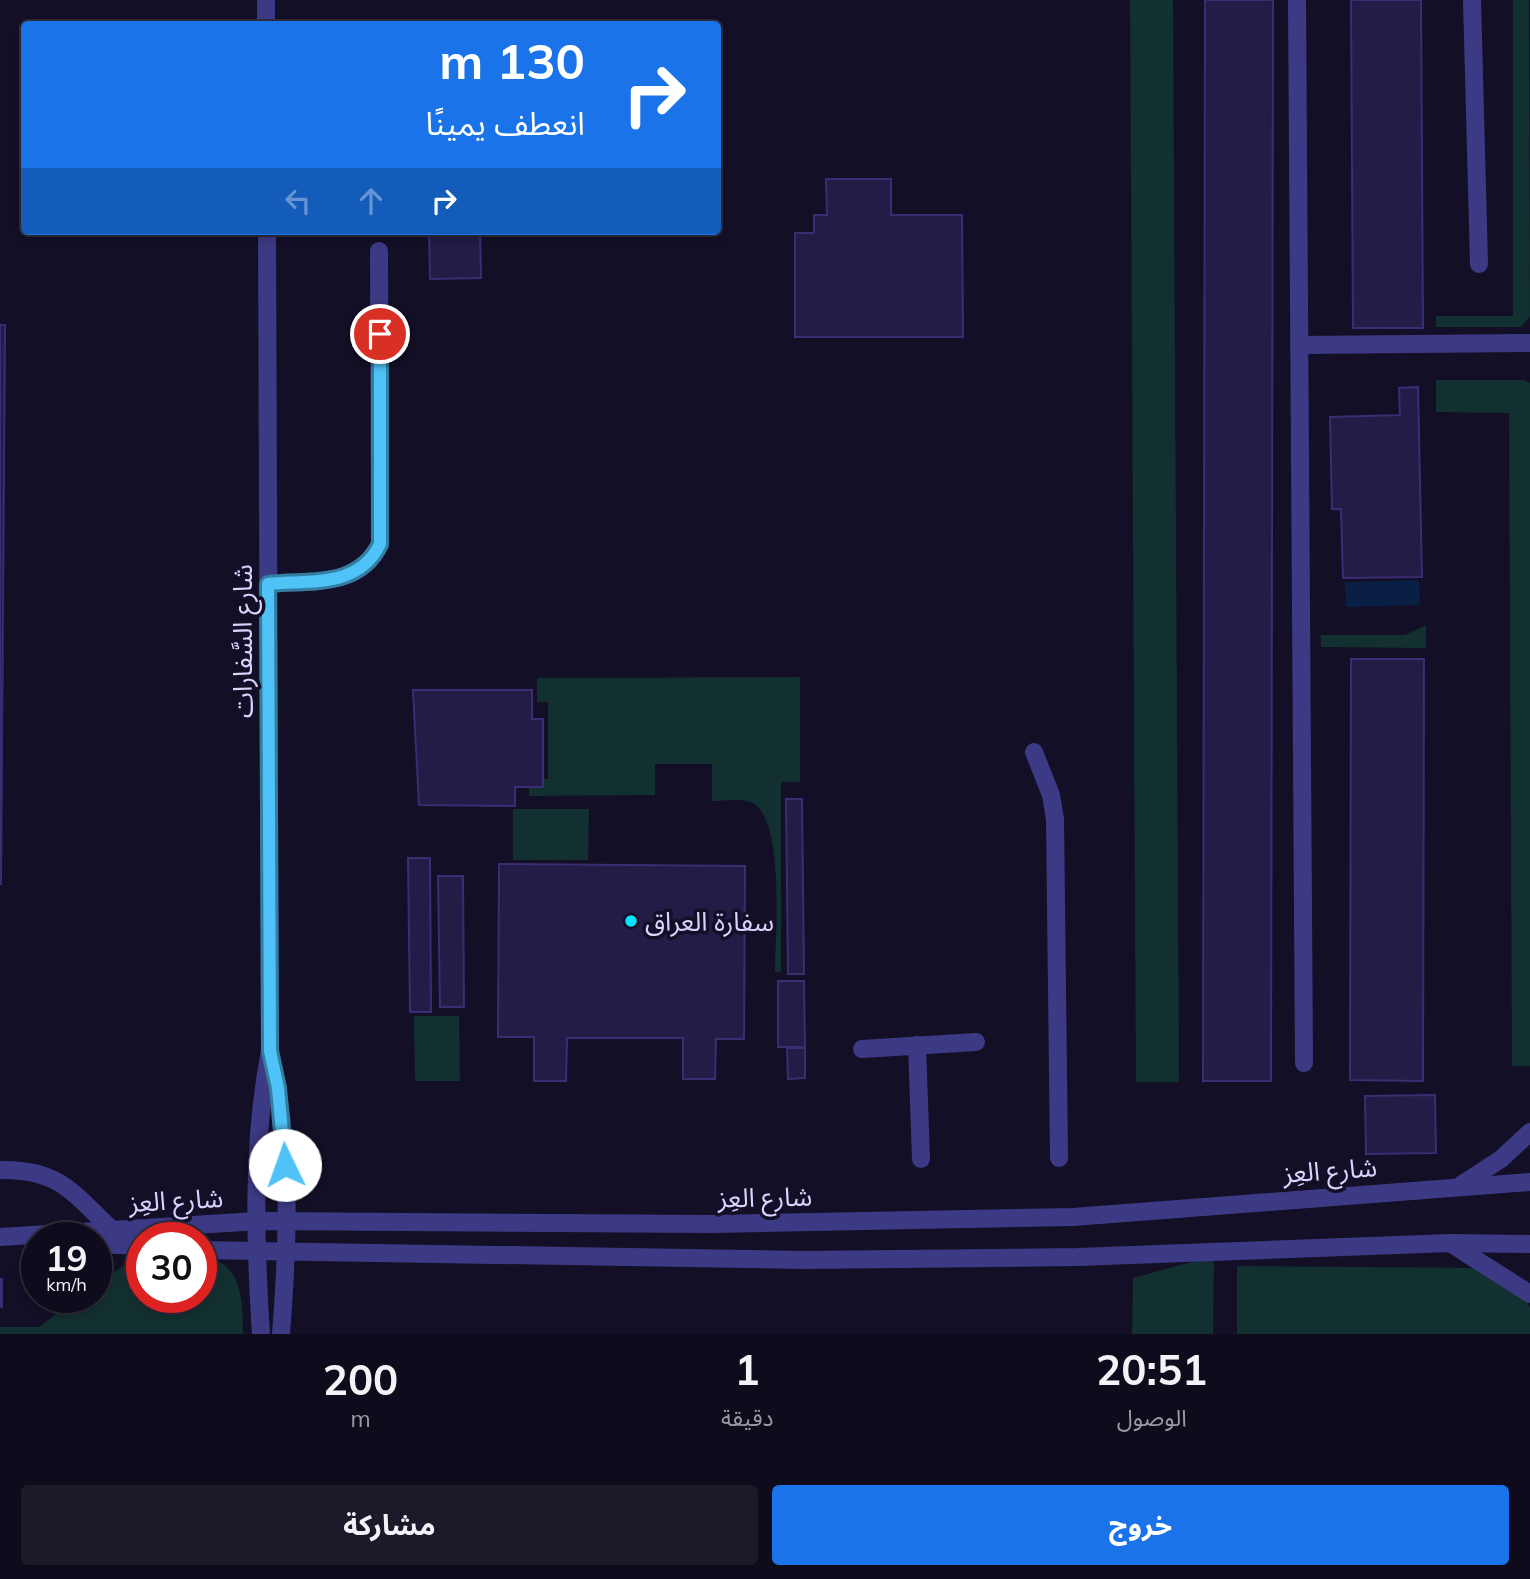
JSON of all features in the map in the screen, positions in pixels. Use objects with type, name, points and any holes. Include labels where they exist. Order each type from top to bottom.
[{"type":"street","points":[[266,0],[266,21]]},
{"type":"street","points":[[1297,0],[1304,1063]]},
{"type":"street","points":[[1472,0],[1479,264]]},
{"type":"street","name":"شارع السَّفارات","points":[[261,1334],[258,1253],[260,1116],[270,1051],[267,235]]},
{"type":"street","points":[[268,584],[350,576],[373,559],[380,544],[379,251]]},
{"type":"street","points":[[1299,345],[1530,343]]},
{"type":"street","points":[[1034,752],[1051,795],[1055,819],[1059,1158]]},
{"type":"street","points":[[862,1049],[976,1042]]},
{"type":"street","points":[[917,1045],[921,1159]]},
{"type":"street","name":"شارع السَّفارات","points":[[270,1051],[284,1139],[285,1253],[281,1334]]},
{"type":"street","points":[[1459,1186],[1501,1159],[1530,1132]]},
{"type":"street","points":[[0,1170],[31,1171],[59,1181],[103,1222]]},
{"type":"street","name":"شارع العِز","points":[[112,1230],[258,1222],[712,1224],[1073,1217],[1530,1182]]},
{"type":"street","name":"شارع العِز","points":[[0,1238],[21,1236]]},
{"type":"street","name":"شارع العِز","points":[[0,1238],[21,1240]]},
{"type":"street","points":[[1450,1243],[1530,1294]]},
{"type":"street","name":"شارع العِز","points":[[217,1251],[461,1252],[682,1260],[802,1260],[1078,1257],[1450,1243],[1530,1244]]},
{"type":"green space","points":[[1130,0],[1173,0],[1179,1082],[1136,1082]]},
{"type":"green space","points":[[1513,0],[1529,0],[1530,317],[1521,327],[1436,327],[1436,316],[1513,316]]},
{"type":"green space","points":[[1436,380],[1524,380],[1530,383],[1530,1066],[1512,1066],[1509,413],[1436,412]]},
{"type":"green space","points":[[1426,625],[1426,648],[1321,647],[1321,635],[1405,635]]},
{"type":"green space","points":[[800,677],[800,782],[781,782],[781,972],[775,972],[777,907],[774,852],[769,829],[761,811],[746,801],[712,801],[712,764],[655,764],[655,795],[529,796],[529,779],[548,779],[548,702],[537,702],[537,678]]},
{"type":"green space","points":[[513,809],[589,809],[588,860],[513,860]]},
{"type":"green space","points":[[414,1016],[459,1016],[460,1081],[415,1081]]},
{"type":"green space","points":[[217,1261],[233,1274],[238,1285],[243,1334],[0,1334],[0,1327],[39,1327],[58,1313],[112,1313],[112,1274],[126,1264],[126,1313],[217,1313]]},
{"type":"green space","points":[[1195,1261],[1214,1261],[1213,1334],[1132,1334],[1133,1278]]},
{"type":"green space","points":[[1237,1266],[1484,1268],[1524,1295],[1530,1308],[1530,1334],[1237,1334]]},
{"type":"water","points":[[1419,580],[1420,605],[1346,607],[1345,582]]},
{"type":"building","points":[[1205,0],[1273,0],[1271,1081],[1203,1081]]},
{"type":"building","points":[[1351,0],[1421,0],[1423,328],[1353,328]]},
{"type":"building","points":[[826,179],[891,179],[891,215],[962,215],[963,337],[795,337],[795,233],[814,233],[814,215],[827,215]]},
{"type":"building","points":[[429,235],[480,235],[481,278],[430,279]]},
{"type":"building","points":[[0,325],[5,325],[1,884],[0,884]]},
{"type":"building","points":[[1418,387],[1422,577],[1343,578],[1341,509],[1332,509],[1330,417],[1400,415],[1399,388]]},
{"type":"building","points":[[1351,659],[1424,659],[1423,1081],[1350,1080]]},
{"type":"building","points":[[413,690],[532,690],[532,719],[543,719],[543,787],[515,787],[515,806],[419,805]]},
{"type":"building","points":[[786,799],[802,799],[804,974],[788,974]]},
{"type":"building","points":[[408,858],[430,858],[431,1012],[410,1012]]},
{"type":"building","points":[[499,864],[745,866],[744,1039],[716,1039],[715,1079],[683,1079],[683,1038],[567,1038],[566,1081],[534,1081],[534,1037],[498,1037]]},
{"type":"building","points":[[438,876],[463,876],[464,1007],[440,1007]]},
{"type":"building","points":[[778,981],[804,981],[805,1047],[778,1047]]},
{"type":"building","points":[[787,1048],[805,1048],[805,1078],[788,1079]]},
{"type":"building","points":[[1435,1095],[1436,1153],[1366,1154],[1365,1096]]},
{"type":"building","points":[[2,1279],[2,1307],[0,1307]]},
{"type":"place","name":"سفارة العراق","points":[[631,921]]},
{"type":"route","points":[[285,1165],[278,1088],[270,1051],[268,584],[350,576],[373,559],[380,544],[380,334]]}]
